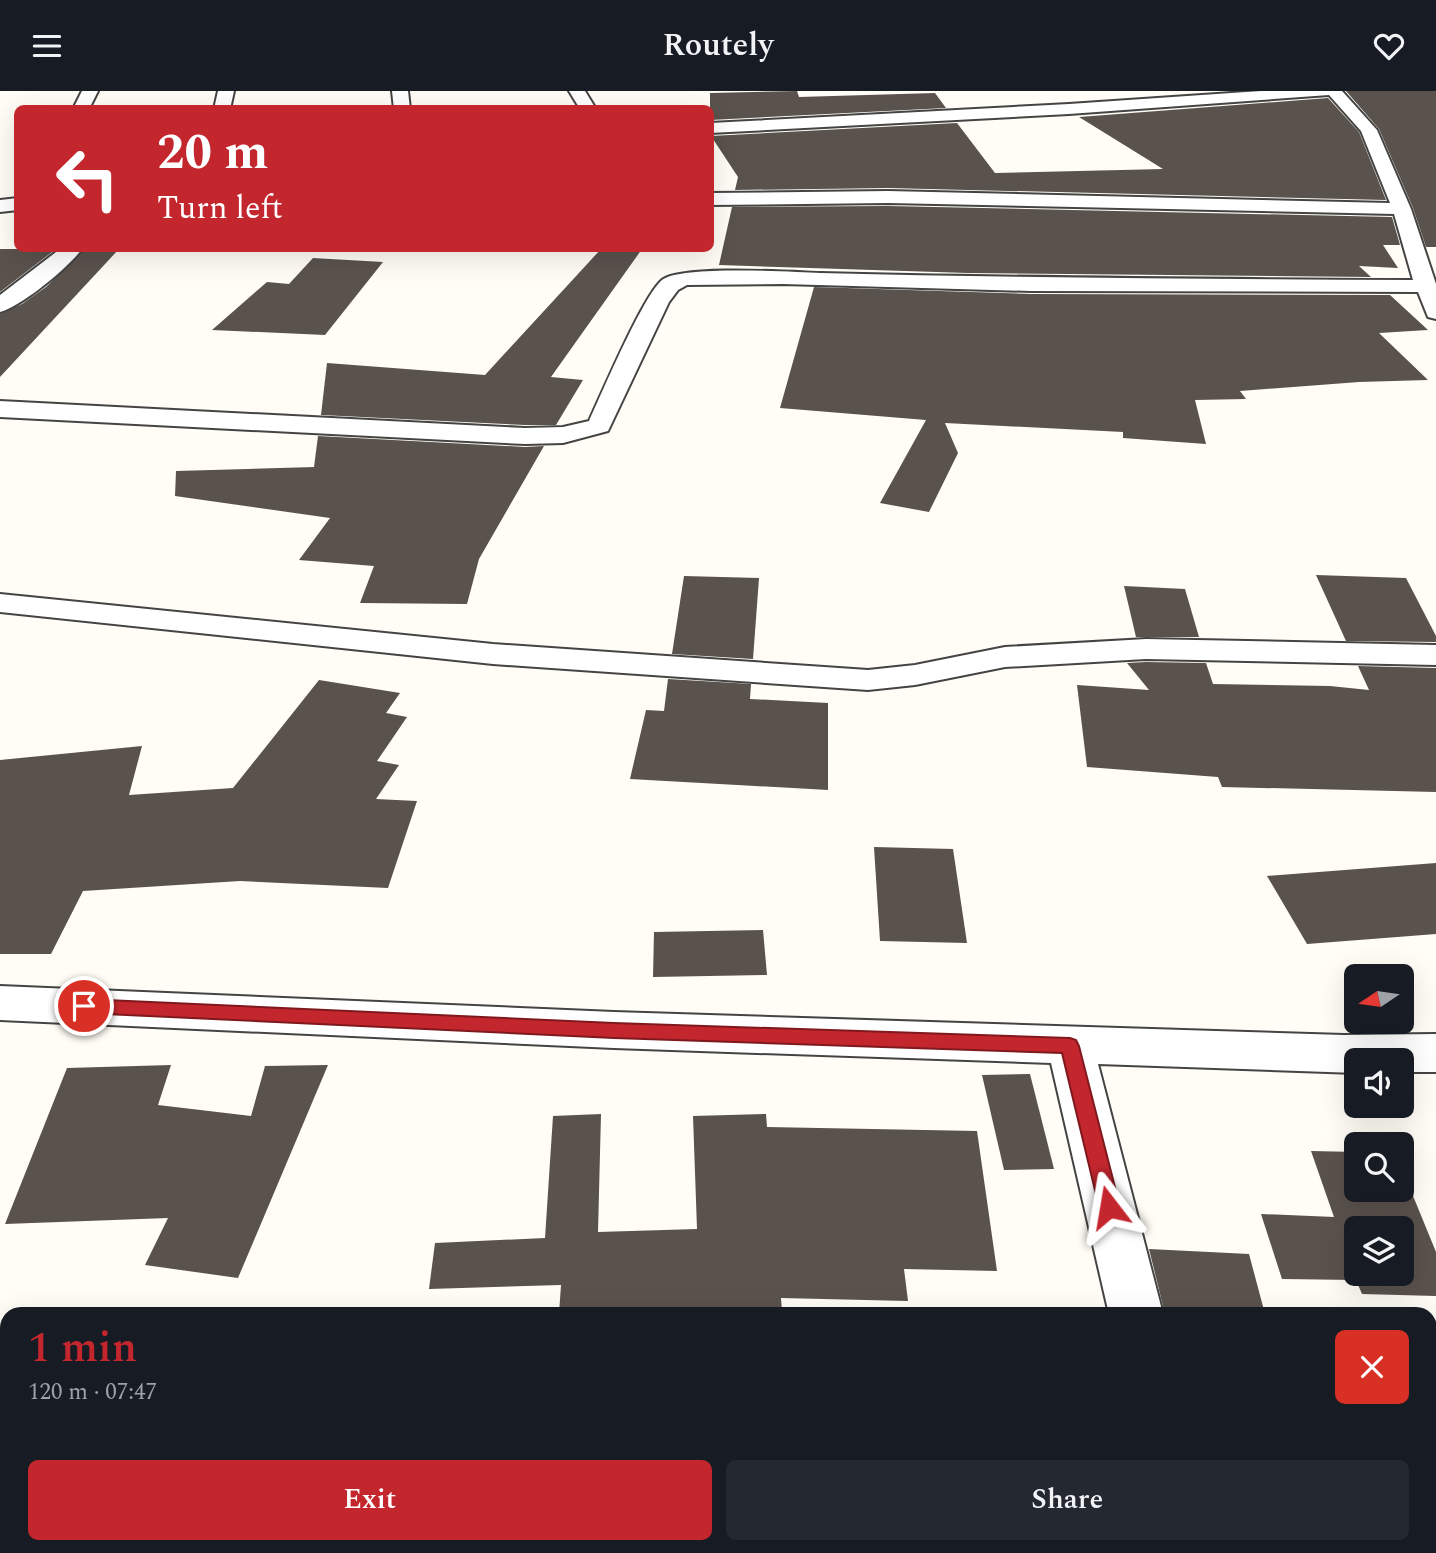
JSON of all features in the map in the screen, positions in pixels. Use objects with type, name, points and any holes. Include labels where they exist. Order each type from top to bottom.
[{"type":"street","points":[[714,128],[1000,107],[1326,91]]},
{"type":"street","points":[[1334,91],[1369,129],[1429,282],[1436,311]]},
{"type":"street","points":[[831,101],[839,120]]},
{"type":"street","points":[[714,199],[888,197],[1402,209]]},
{"type":"street","points":[[0,305],[68,252]]},
{"type":"street","points":[[0,409],[525,436],[563,435],[599,426],[658,302],[670,285],[684,279],[783,278],[1044,285],[1429,282]]},
{"type":"street","points":[[0,603],[493,654],[868,680],[915,675],[1005,657],[1146,649],[1436,655]]},
{"type":"street","points":[[0,1003],[614,1030],[1070,1046],[1344,1054],[1436,1053]]},
{"type":"street","points":[[1070,1046],[1134,1307]]},
{"type":"building","points":[[797,91],[799,97],[935,93],[946,108],[714,120],[714,105],[710,105],[710,93]]},
{"type":"building","points":[[1346,91],[1436,91],[1436,247],[1426,247],[1413,208],[1379,129]]},
{"type":"building","points":[[1328,98],[1359,132],[1386,200],[888,188],[735,190],[738,177],[714,141],[714,136],[957,123],[995,173],[1163,169],[1079,117]]},
{"type":"building","points":[[888,206],[1392,217],[1400,245],[1383,245],[1398,268],[1359,266],[1371,277],[968,273],[719,265],[732,207]]},
{"type":"building","points":[[0,249],[14,249],[14,252],[52,252],[0,292]]},
{"type":"building","points":[[82,252],[116,252],[0,377],[0,314],[22,304],[46,287]]},
{"type":"building","points":[[598,252],[640,252],[551,377],[583,380],[556,425],[321,415],[327,363],[485,375]]},
{"type":"building","points":[[313,258],[383,262],[325,335],[212,330],[267,282],[289,284]]},
{"type":"building","points":[[814,287],[1030,294],[1390,295],[1428,330],[1379,333],[1428,380],[1240,391],[1246,399],[1195,400],[1206,444],[1123,438],[1123,432],[945,423],[958,453],[929,512],[880,503],[926,420],[780,408]]},
{"type":"building","points":[[318,436],[544,446],[479,559],[467,604],[360,603],[374,566],[299,560],[330,518],[175,496],[176,471],[314,467]]},
{"type":"building","points":[[1316,575],[1406,578],[1436,636],[1436,642],[1346,641]]},
{"type":"building","points":[[684,576],[759,578],[753,659],[672,654]]},
{"type":"building","points":[[1124,586],[1185,589],[1199,637],[1136,637]]},
{"type":"building","points":[[1127,663],[1206,663],[1213,684],[1330,686],[1369,690],[1358,666],[1436,668],[1436,792],[1222,787],[1218,777],[1087,767],[1077,685],[1149,690]]},
{"type":"building","points":[[668,679],[751,684],[750,699],[828,703],[828,790],[630,779],[646,710],[664,711]]},
{"type":"building","points":[[319,680],[400,693],[386,713],[407,717],[377,761],[399,765],[376,799],[417,801],[388,888],[240,881],[83,891],[51,954],[0,954],[0,760],[142,746],[129,795],[233,788]]},
{"type":"building","points":[[874,847],[953,849],[967,943],[880,941]]},
{"type":"building","points":[[1436,863],[1436,934],[1307,944],[1267,876]]},
{"type":"building","points":[[763,930],[767,975],[653,977],[654,932]]},
{"type":"building","points":[[171,1065],[158,1105],[251,1116],[265,1066],[328,1065],[238,1278],[145,1265],[168,1218],[5,1224],[67,1068]]},
{"type":"building","points":[[1030,1074],[1054,1169],[1004,1170],[982,1075]]},
{"type":"building","points":[[601,1114],[598,1232],[697,1229],[693,1116],[766,1114],[767,1127],[977,1131],[997,1271],[904,1269],[908,1301],[781,1298],[782,1307],[559,1307],[561,1285],[429,1289],[435,1243],[545,1238],[553,1116]]},
{"type":"building","points":[[1311,1151],[1344,1152],[1344,1202],[1414,1202],[1414,1198],[1436,1252],[1436,1296],[1362,1294],[1359,1286],[1414,1286],[1414,1216],[1344,1216],[1344,1280],[1282,1279],[1261,1214],[1334,1217]]},
{"type":"building","points":[[1149,1249],[1249,1254],[1263,1307],[1163,1307]]},
{"type":"route","points":[[84,1006],[614,1030],[1070,1046],[1109,1207]]}]
